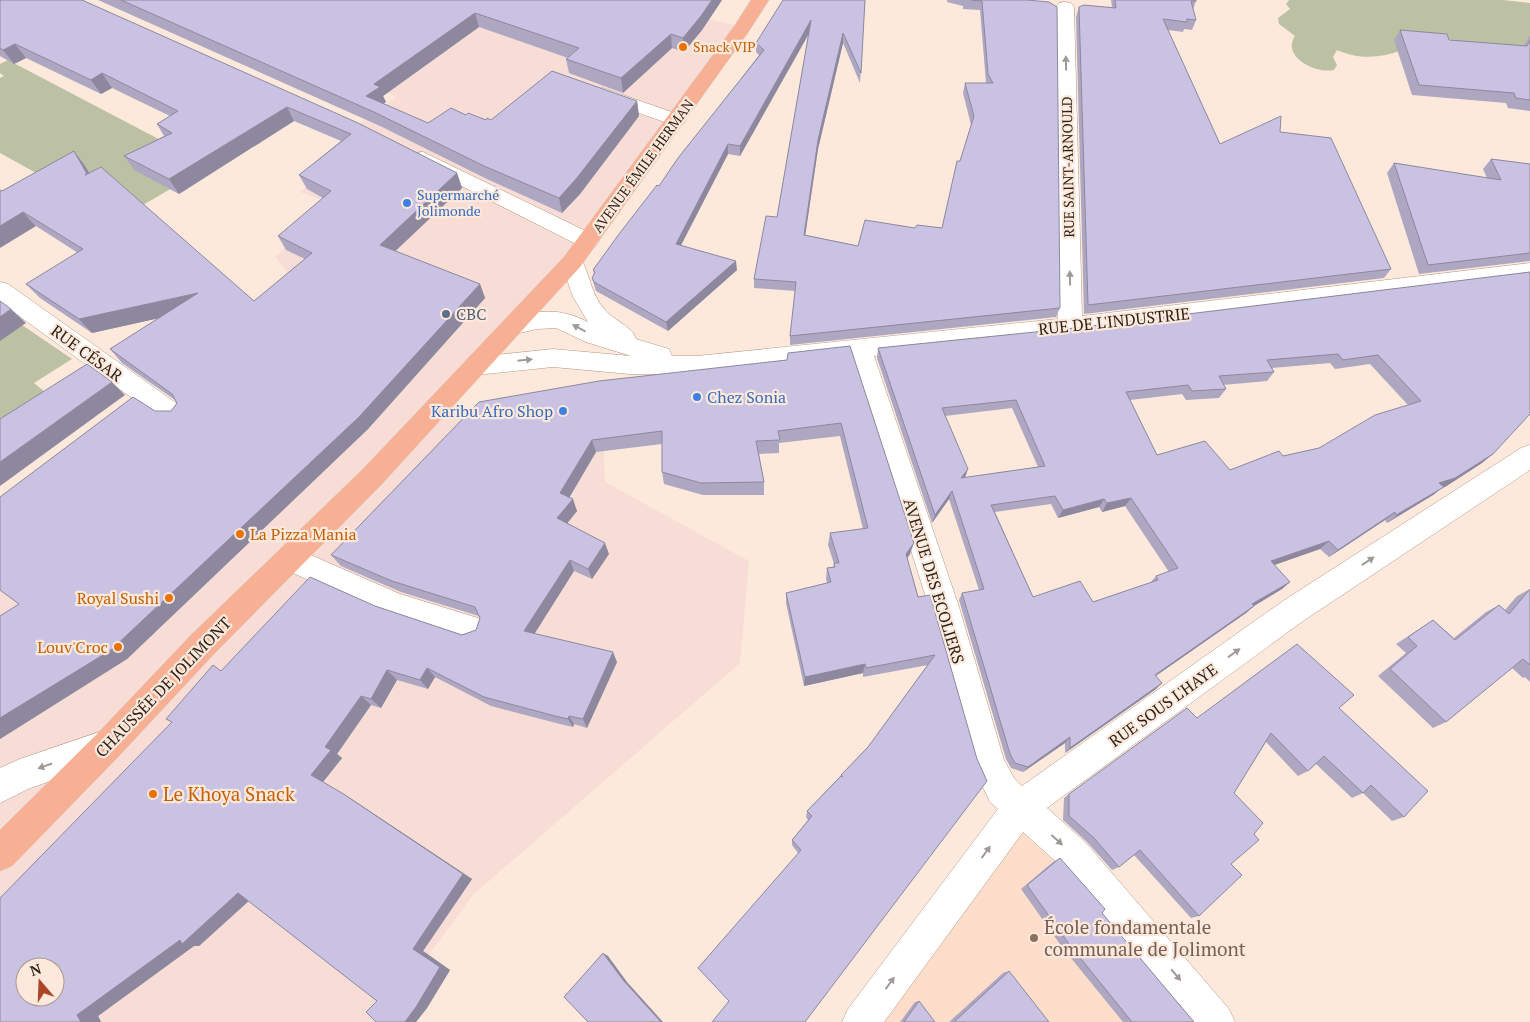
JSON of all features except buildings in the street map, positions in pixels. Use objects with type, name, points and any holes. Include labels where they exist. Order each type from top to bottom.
[{"type":"main road","name":"AVENUE ÉMILE HERMAN","points":[[476,366],[572,262],[743,27],[760,0]]},
{"type":"main road","name":"CHAUSSÉE DE JOLIMONT","points":[[0,854],[108,745],[202,645],[372,477],[476,366]]},
{"type":"street","name":"RUE SAINT-ARNOULD","points":[[1067,2],[1070,326]]},
{"type":"street","points":[[588,89],[676,120]]},
{"type":"street","points":[[408,150],[588,241]]},
{"type":"street","name":"RUE DE L'INDUSTRIE","points":[[572,262],[582,296],[604,324],[623,338],[658,354]]},
{"type":"street","name":"RUE DE L'INDUSTRIE","points":[[476,366],[553,358],[630,365],[697,365],[1070,326],[1530,271]]},
{"type":"street","name":"RUE CÉSAR","points":[[0,290],[174,415]]},
{"type":"street","name":"RUE DE L'INDUSTRIE","points":[[515,325],[537,320],[557,319],[572,324],[594,336],[697,365]]},
{"type":"street","name":"AVENUE DES ECOLIERS","points":[[859,348],[944,607],[989,766],[1002,790],[1074,855],[1216,1022]]},
{"type":"street","points":[[123,412],[146,395]]},
{"type":"street","name":"RUE SOUS L'HAYE","points":[[861,1022],[1021,807],[1293,611],[1530,456]]},
{"type":"street","points":[[290,558],[395,606],[470,629]]},
{"type":"street","points":[[0,786],[20,775],[108,745]]},
{"type":"shaded area","points":[[681,13],[743,27],[641,168],[446,398],[483,414],[602,393],[605,482],[749,561],[740,663],[473,895],[379,1022],[0,1022],[0,572],[177,540],[297,285],[275,257],[336,205],[300,192],[364,139],[357,126],[396,97],[385,91],[388,28]]},
{"type":"shaded area","name":"École fondamentale communale de Jolimont","points":[[1021,807],[1216,1022],[861,1022]]},
{"type":"green space","points":[[1289,0],[1503,0],[1530,3],[1530,42],[1524,49],[1458,42],[1437,35],[1400,51],[1376,57],[1350,55],[1337,50],[1333,57],[1337,65],[1334,70],[1327,71],[1310,67],[1296,57],[1292,44],[1295,36],[1279,24],[1278,18],[1290,9],[1286,4]]},
{"type":"green space","points":[[8,60],[210,166],[119,219],[0,153],[0,78],[4,76],[0,73],[0,64]]},
{"type":"green space","points":[[0,310],[72,359],[34,383],[62,406],[0,447]]},
{"type":"place","name":"Snack VIP","points":[[683,47]]},
{"type":"place","name":"Supermarché Jolimonde","points":[[407,203]]},
{"type":"place","name":"CBC","points":[[446,314]]},
{"type":"place","name":"Chez Sonia","points":[[697,397]]},
{"type":"place","name":"Karibu Afro Shop","points":[[563,411]]},
{"type":"place","name":"La Pizza Mania","points":[[240,534]]},
{"type":"place","name":"Royal Sushi","points":[[169,598]]},
{"type":"place","name":"Louv'Croc","points":[[118,647]]},
{"type":"place","name":"Le Khoya Snack","points":[[153,794]]},
{"type":"place","name":"École fondamentale communale de Jolimont","points":[[1034,938]]}]
